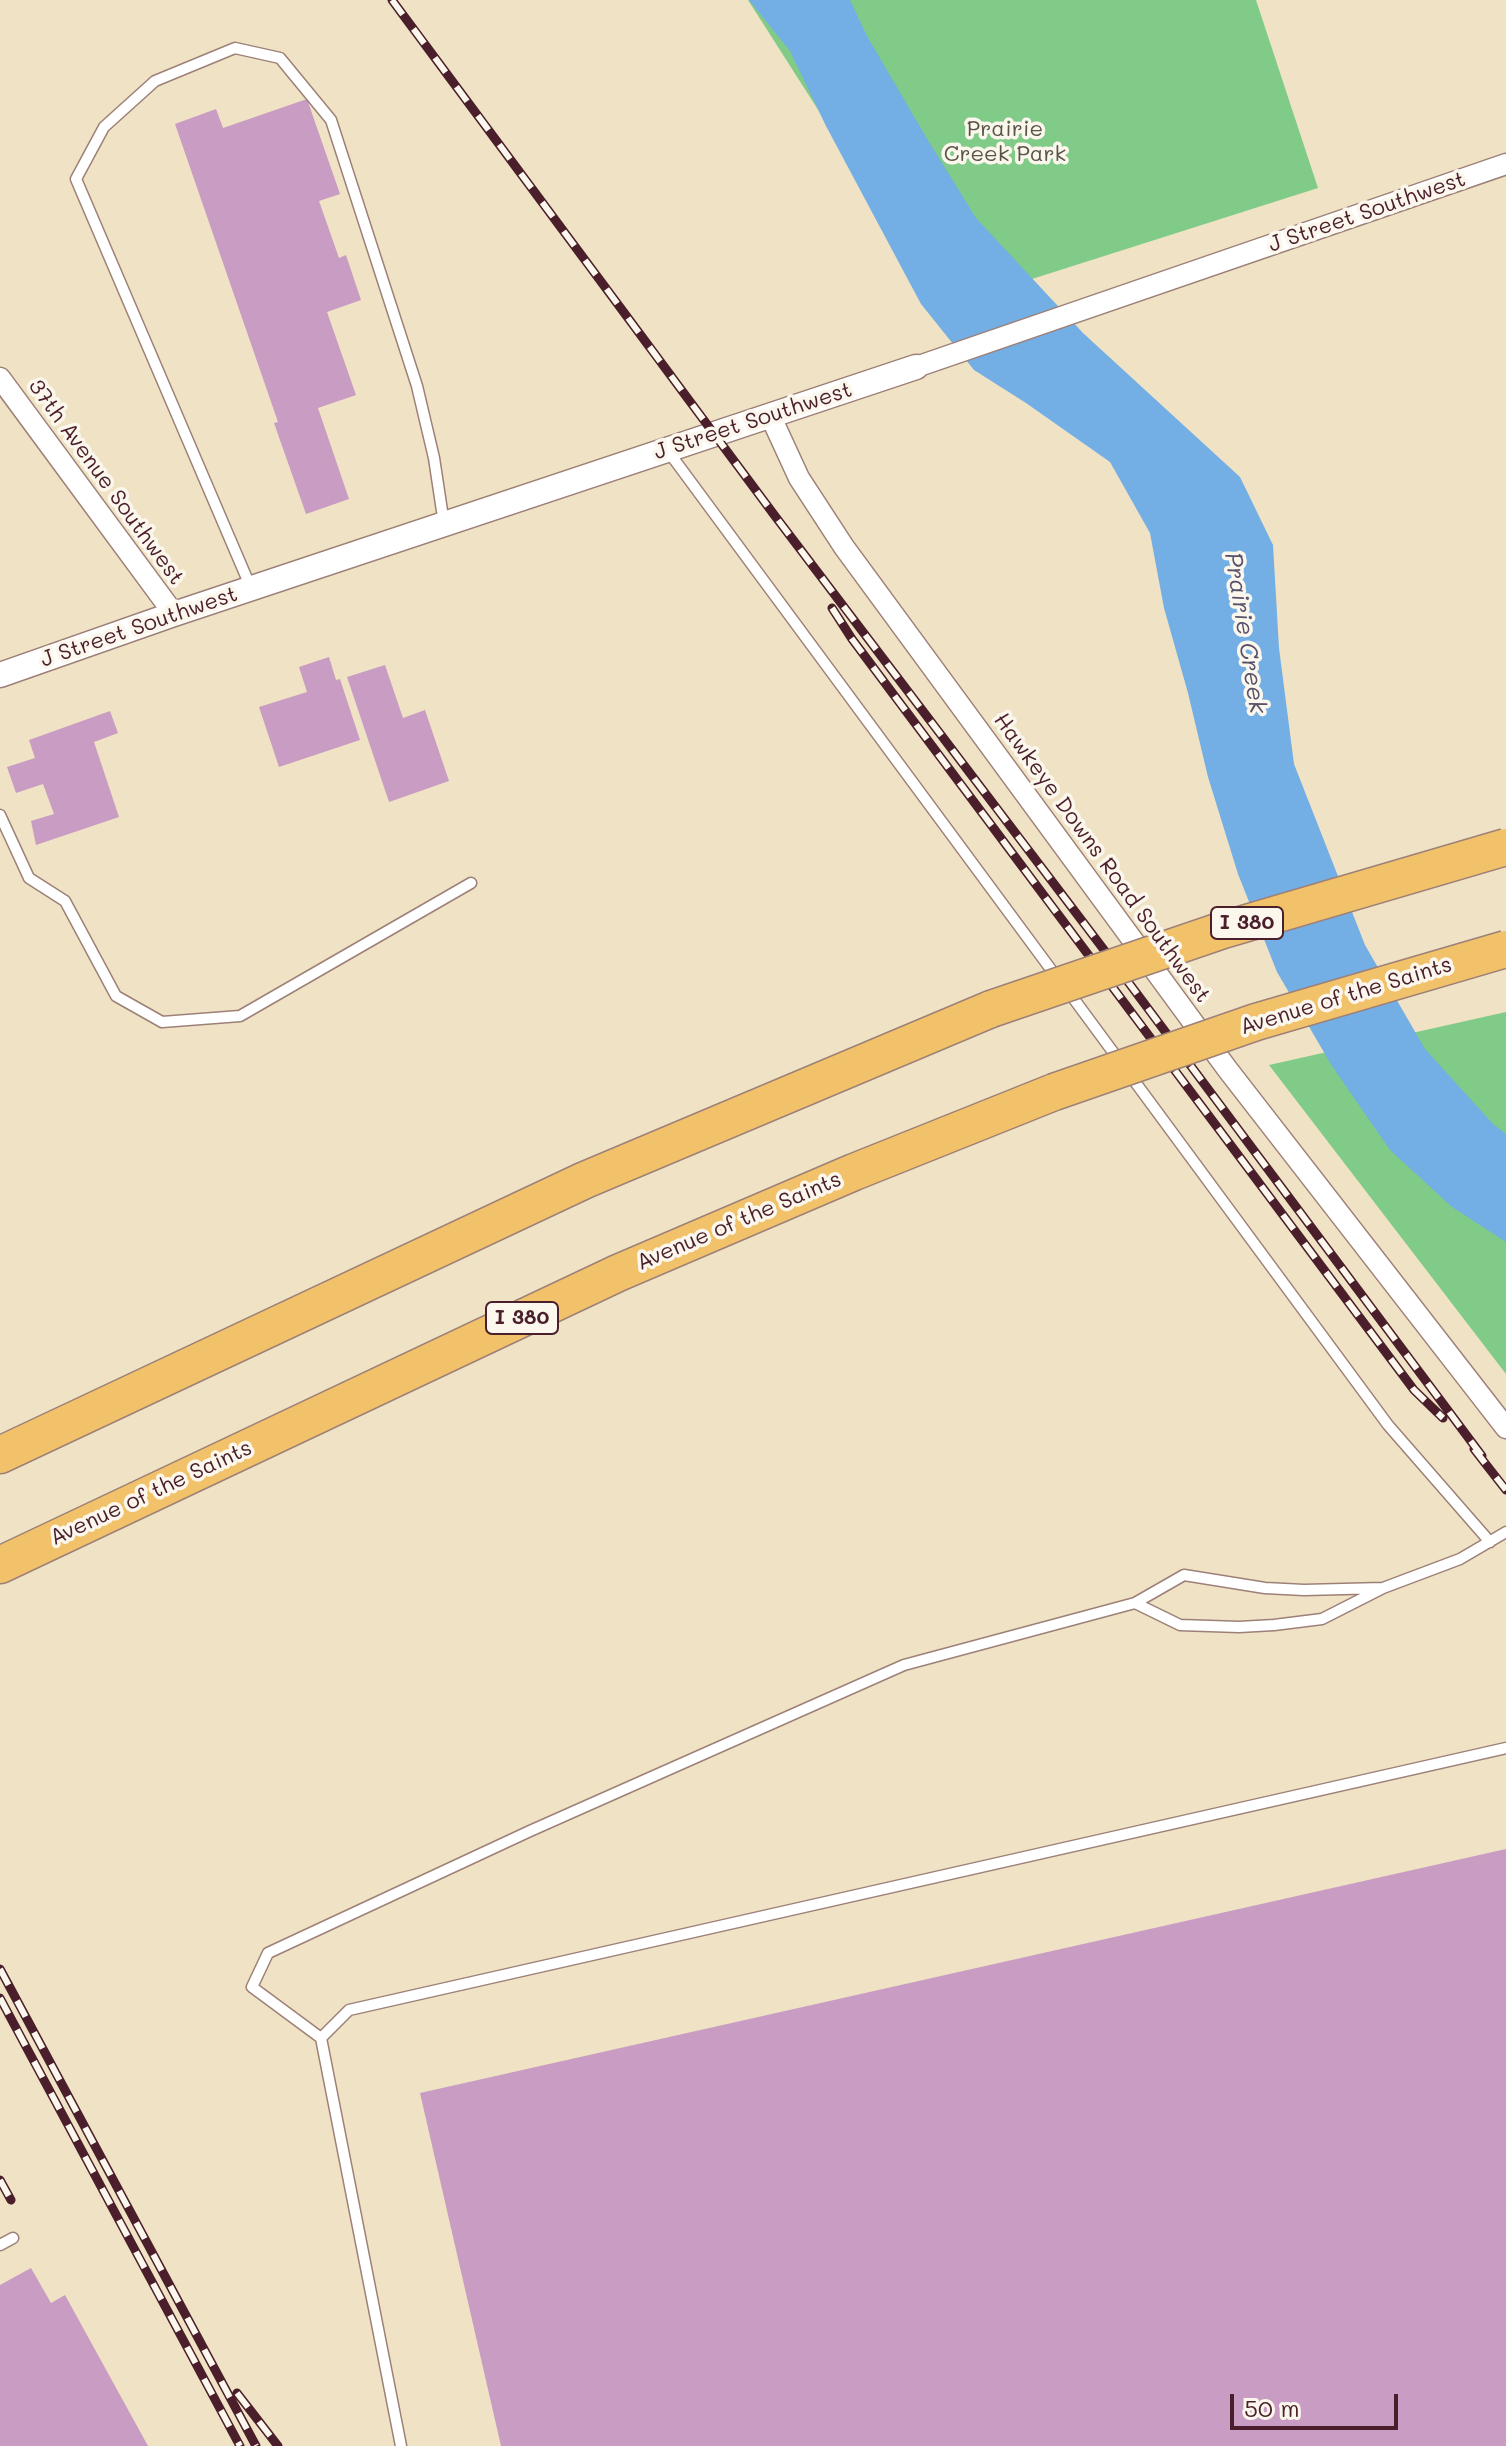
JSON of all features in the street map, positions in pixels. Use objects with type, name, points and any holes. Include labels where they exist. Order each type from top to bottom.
[{"type":"highway","name":"I 380","points":[[0,1455],[585,1180],[991,1009],[1223,930],[1506,847]]},
{"type":"highway","name":"Avenue of the Saints","points":[[0,1565],[618,1273],[854,1172],[1054,1092],[1256,1022],[1506,949]]},
{"type":"street","name":"J Street Southwest","points":[[0,675],[251,588],[916,367],[1506,164]]},
{"type":"street","name":"37th Avenue Southwest","points":[[0,378],[174,614]]},
{"type":"street","name":"Hawkeye Downs Road Southwest","points":[[770,415],[799,478],[844,547],[1228,1070],[1506,1428]]},
{"type":"lane","points":[[251,588],[76,179],[104,127],[155,81],[235,48],[280,58],[331,120],[417,386],[434,458],[444,524]]},
{"type":"lane","points":[[667,449],[1388,1425],[1490,1542]]},
{"type":"lane","points":[[0,815],[29,878],[65,901],[116,996],[162,1022],[240,1016],[471,883]]},
{"type":"lane","points":[[1135,1603],[1180,1625],[1239,1627],[1322,1619],[1383,1588],[1460,1559],[1506,1532]]},
{"type":"lane","points":[[401,2446],[321,2038],[252,1987],[268,1953],[530,1831],[904,1665],[1135,1603],[1184,1575],[1265,1588],[1383,1588]]},
{"type":"lane","points":[[321,2038],[349,2010],[1506,1748]]},
{"type":"lane","points":[[0,2245],[13,2238]]},
{"type":"green space","name":"Prairie Creek Park","points":[[748,0],[1256,0],[1318,188],[944,307]]},
{"type":"green space","points":[[1506,1012],[1506,1374],[1269,1065]]},
{"type":"water","name":"Prairie Creek","points":[[749,0],[850,0],[867,36],[976,218],[1083,333],[1240,477],[1273,545],[1279,648],[1294,764],[1365,945],[1425,1049],[1493,1124],[1506,1134],[1506,1242],[1452,1207],[1390,1150],[1332,1066],[1277,972],[1238,874],[1208,777],[1164,608],[1150,533],[1110,462],[974,370],[921,304],[826,126],[790,51]]},
{"type":"building","points":[[307,99],[340,194],[319,201],[339,258],[346,255],[361,300],[327,312],[356,395],[318,408],[349,499],[306,514],[274,423],[278,422],[175,124],[216,109],[223,128]]},
{"type":"building","points":[[329,657],[336,680],[340,679],[360,740],[279,767],[259,707],[307,692],[299,667]]},
{"type":"building","points":[[385,665],[403,718],[425,710],[449,781],[389,802],[347,677]]},
{"type":"building","points":[[110,711],[118,733],[94,742],[119,817],[36,845],[31,821],[54,814],[43,784],[16,793],[7,767],[35,758],[29,740]]},
{"type":"building","points":[[1506,1849],[1506,2446],[501,2446],[420,2093]]},
{"type":"building","points":[[31,2268],[51,2303],[65,2295],[148,2446],[0,2446],[0,2285]]},
{"type":"railway","points":[[392,0],[775,516],[1482,1456]]},
{"type":"railway","points":[[832,608],[852,639],[1414,1390],[1443,1418]]},
{"type":"railway","points":[[1474,1449],[1506,1490]]},
{"type":"railway","points":[[0,1969],[256,2446]]},
{"type":"railway","points":[[0,1998],[240,2446]]},
{"type":"railway","points":[[0,2180],[11,2200]]},
{"type":"railway","points":[[237,2393],[278,2446]]}]
